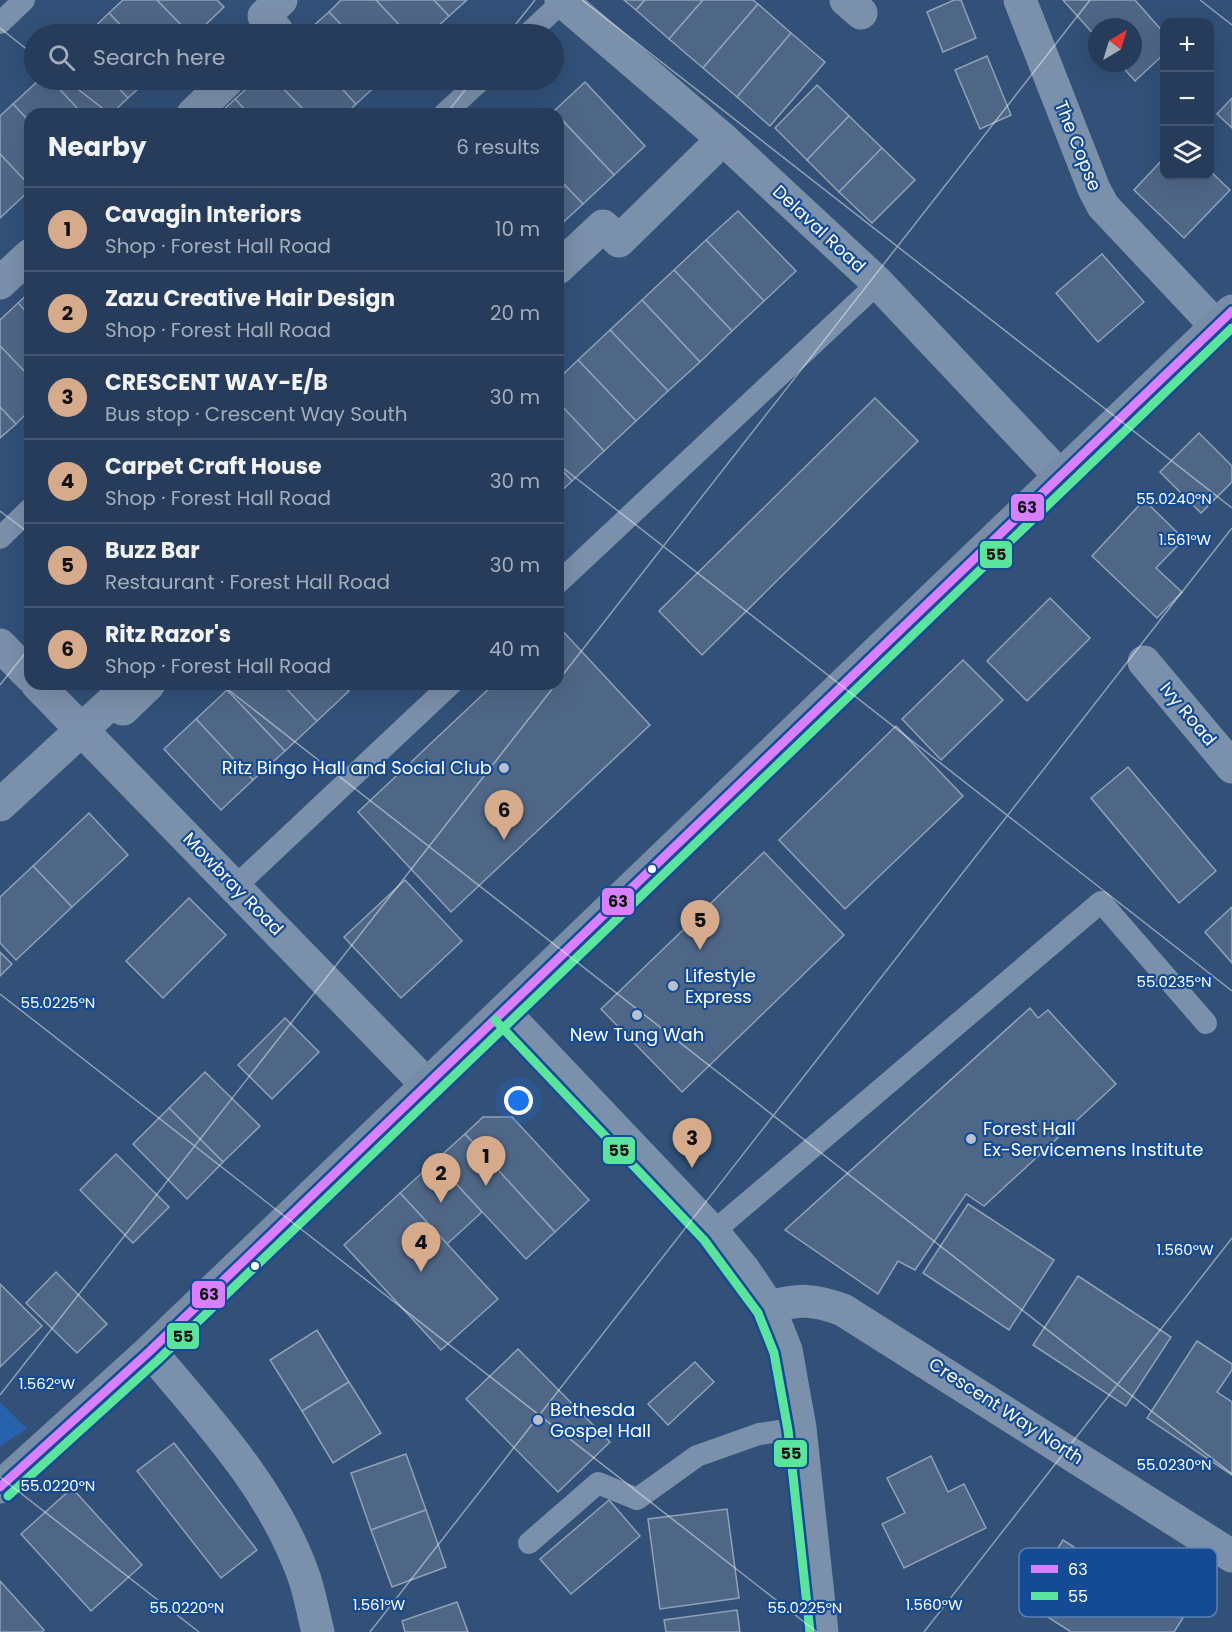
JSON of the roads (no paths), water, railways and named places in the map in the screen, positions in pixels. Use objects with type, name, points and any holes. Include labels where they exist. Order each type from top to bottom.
[{"type":"main road","points":[[0,1487],[150,1351],[1224,318]]},
{"type":"street","points":[[271,24],[264,16],[281,0]]},
{"type":"street","name":"The Copse","points":[[1020,0],[1094,189],[1103,206],[1224,318]]},
{"type":"street","name":"Delaval Road","points":[[562,1],[723,139],[878,283],[1060,476]]},
{"type":"street","points":[[199,108],[218,90]]},
{"type":"street","points":[[564,262],[603,226],[620,241],[723,139]]},
{"type":"street","points":[[0,283],[24,261]]},
{"type":"street","points":[[0,645],[24,670]]},
{"type":"street","name":"Ivy Road","points":[[1144,662],[1232,767]]},
{"type":"street","name":"Mowbray Road","points":[[43,690],[236,886],[427,1085]]},
{"type":"street","points":[[0,805],[114,700],[123,709],[143,690]]},
{"type":"street","points":[[504,1012],[713,1232],[744,1270],[769,1307],[786,1350],[800,1428],[822,1632]]},
{"type":"street","name":"Crescent Way North","points":[[769,1307],[793,1300],[814,1300],[843,1310],[1232,1556]]},
{"type":"street","points":[[150,1351],[232,1448],[276,1514],[303,1574],[318,1632]]},
{"type":"lane","points":[[0,23],[24,0]]},
{"type":"lane","points":[[538,24],[562,1]]},
{"type":"lane","points":[[451,108],[470,90]]},
{"type":"lane","points":[[564,577],[878,283]]},
{"type":"lane","points":[[0,538],[24,515]]},
{"type":"lane","points":[[236,886],[445,690]]},
{"type":"lane","points":[[713,1232],[1101,902],[1206,1023]]},
{"type":"lane","points":[[529,1543],[598,1483],[637,1499],[697,1456],[759,1434],[800,1428]]},
{"type":"place","name":"Ritz Bingo Hall and Social Club","points":[[504,768]]},
{"type":"place","name":"Ritz Razor's","points":[[504,840]]},
{"type":"place","name":"Buzz Bar","points":[[700,950]]},
{"type":"place","name":"Lifestyle Express","points":[[673,986]]},
{"type":"place","name":"New Tung Wah","points":[[637,1015]]},
{"type":"place","name":"Forest Hall Ex-Servicemens Institute","points":[[971,1139]]},
{"type":"place","name":"CRESCENT WAY-E/B","points":[[692,1168]]},
{"type":"place","name":"Cavagin Interiors","points":[[486,1186]]},
{"type":"place","name":"Zazu Creative Hair Design","points":[[441,1203]]},
{"type":"place","name":"Carpet Craft House","points":[[421,1272]]},
{"type":"place","name":"Bethesda Gospel Hall","points":[[538,1420]]}]
